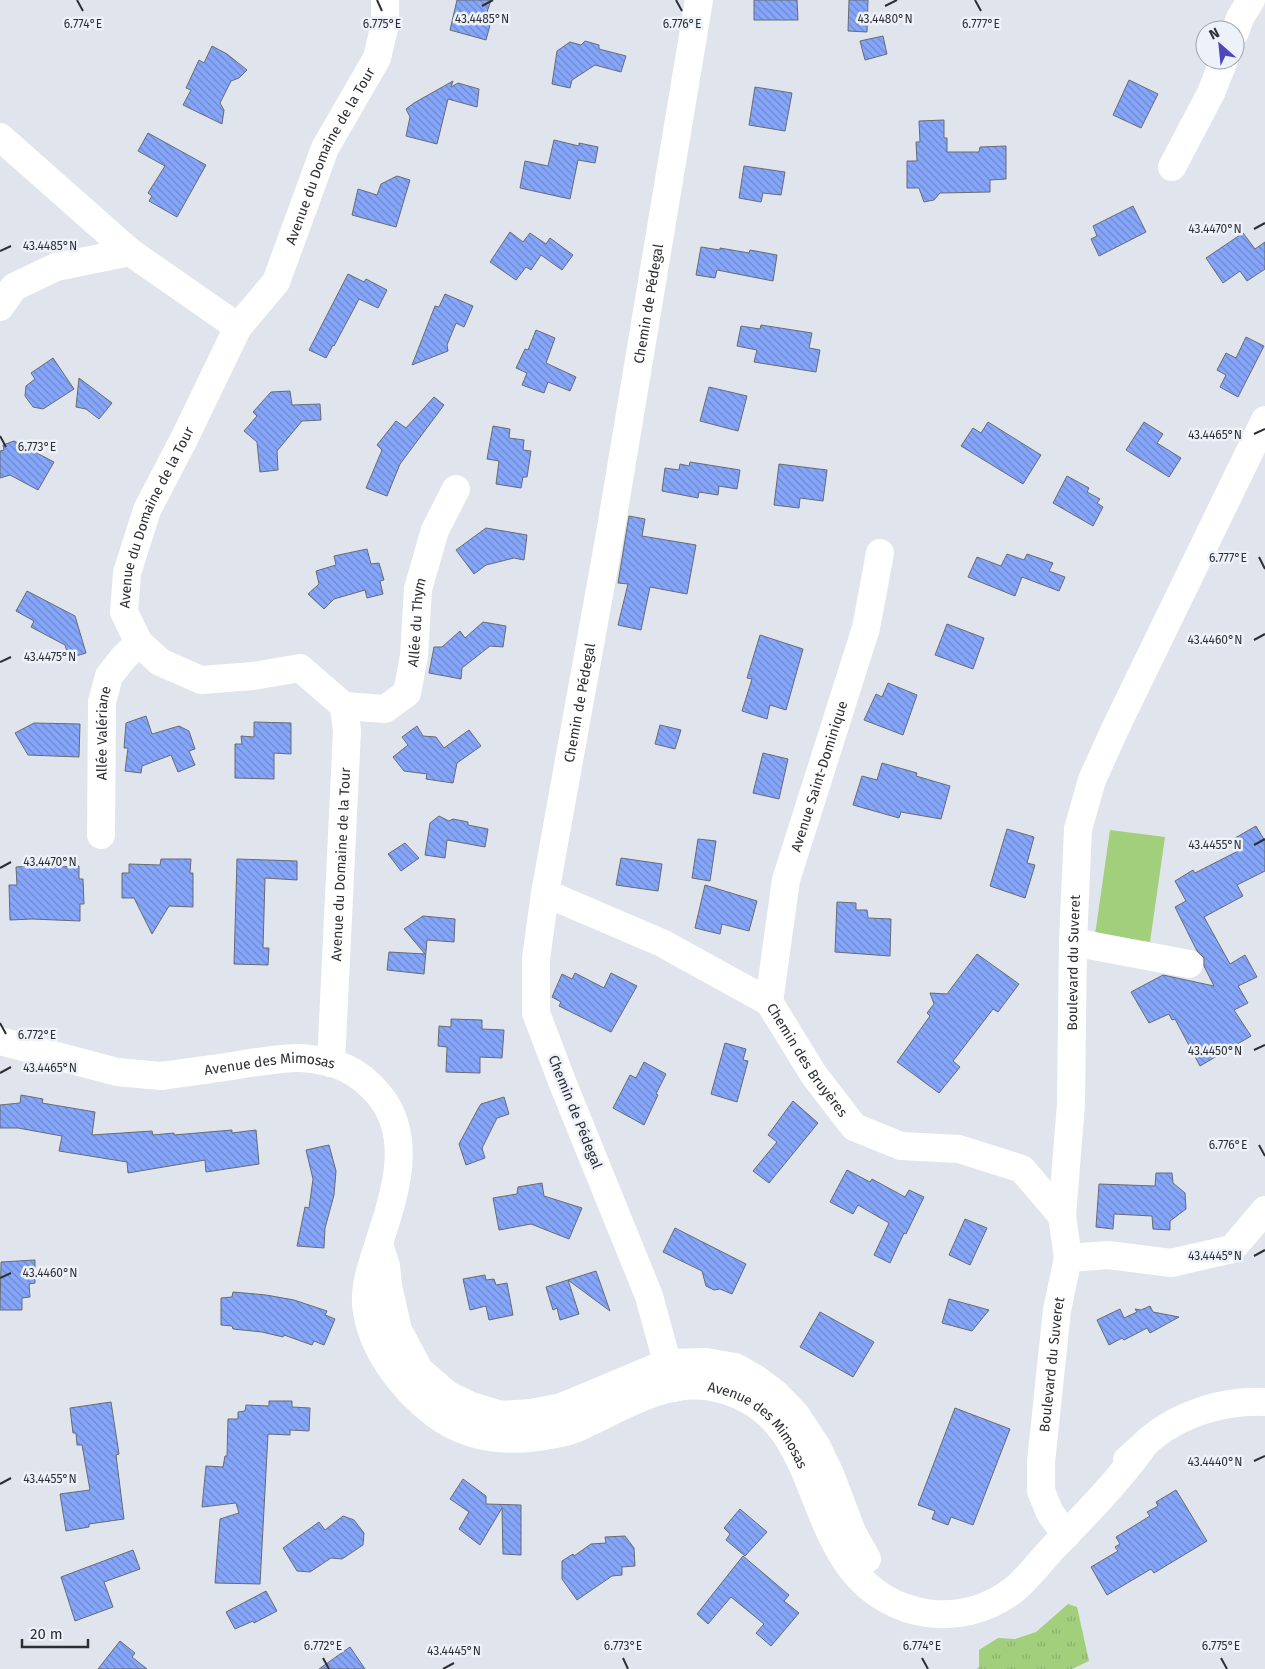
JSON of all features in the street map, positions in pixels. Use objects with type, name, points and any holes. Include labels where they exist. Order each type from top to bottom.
[{"type":"street","name":"Avenue du Domaine de la Tour","points":[[331,1063],[347,731],[344,706],[300,668],[253,676],[200,680],[160,662],[139,643],[124,612],[127,573],[147,510],[185,437],[238,327],[276,282],[326,148],[377,58],[386,24],[385,0]]},
{"type":"street","name":"Chemin de Pédegal","points":[[670,1375],[649,1296],[536,1013],[536,959],[545,893],[610,534],[699,0]]},
{"type":"street","points":[[1239,20],[1252,0]]},
{"type":"street","points":[[1172,167],[1211,93],[1220,70]]},
{"type":"street","points":[[0,138],[130,252],[238,327]]},
{"type":"street","points":[[0,307],[14,286],[56,267],[130,252]]},
{"type":"street","name":"Boulevard du Suveret","points":[[1062,1530],[1050,1513],[1041,1492],[1041,1462],[1057,1310],[1068,1258],[1062,1216],[1072,1104],[1073,942],[1078,830],[1092,780],[1115,729],[1265,420]]},
{"type":"street","name":"Allée du Thym","points":[[344,706],[385,709],[407,693],[414,656],[418,589],[435,530],[456,489]]},
{"type":"street","name":"Avenue Saint-Dominique","points":[[770,1002],[786,880],[866,628],[880,552]]},
{"type":"street","name":"Allée Valériane","points":[[101,835],[102,702],[110,676],[124,657],[139,643]]},
{"type":"street","name":"Chemin des Bruyères","points":[[545,893],[662,943],[770,1002],[814,1075],[854,1127],[901,1146],[959,1149],[1022,1169],[1062,1216]]},
{"type":"street","points":[[1073,942],[1189,964]]},
{"type":"street","name":"Avenue des Mimosas","points":[[0,1041],[117,1072],[139,1075],[162,1076],[299,1058],[331,1063],[355,1072],[372,1087],[386,1105],[394,1122],[399,1150],[398,1179],[369,1270],[366,1303],[374,1339],[412,1378],[471,1406],[501,1415],[531,1414],[562,1407],[670,1375],[706,1362],[735,1367],[756,1379],[776,1394],[796,1415],[817,1447],[830,1474],[852,1532],[864,1555],[880,1573],[897,1585],[924,1596],[953,1596],[980,1590],[1007,1572],[1062,1530],[1120,1477],[1151,1439],[1168,1427],[1196,1413],[1222,1405],[1265,1402]]},
{"type":"street","points":[[1068,1258],[1108,1255],[1171,1263],[1232,1249],[1265,1210]]},
{"type":"green space","points":[[1110,830],[1165,837],[1150,942],[1095,935]]},
{"type":"green space","points":[[1068,1604],[1077,1607],[1089,1661],[1072,1669],[977,1669],[979,1667],[979,1650],[998,1638],[1015,1639],[1036,1632]]},
{"type":"building","points":[[457,0],[491,0],[487,12],[493,14],[486,40],[450,30]]},
{"type":"building","points":[[754,0],[797,0],[798,20],[754,20]]},
{"type":"building","points":[[849,0],[868,0],[867,32],[848,31]]},
{"type":"building","points":[[883,36],[887,54],[865,60],[860,41]]},
{"type":"building","points":[[585,41],[599,45],[599,49],[626,56],[621,72],[595,65],[572,80],[570,88],[552,84],[557,51],[570,42],[581,45]]},
{"type":"building","points":[[212,46],[227,54],[247,70],[239,78],[231,81],[220,103],[224,110],[222,124],[183,105],[191,90],[186,88],[199,60],[204,63]]},
{"type":"building","points":[[1129,80],[1158,94],[1141,128],[1113,115]]},
{"type":"building","points":[[453,81],[451,87],[458,83],[479,89],[477,107],[448,99],[437,144],[406,136],[410,117],[406,109]]},
{"type":"building","points":[[755,87],[792,93],[785,131],[749,125]]},
{"type":"building","points":[[944,120],[944,138],[947,138],[947,152],[979,152],[980,147],[1006,146],[1006,179],[990,180],[990,192],[940,193],[934,200],[924,202],[919,188],[907,188],[907,161],[917,161],[916,142],[920,142],[919,121]]},
{"type":"building","points":[[148,133],[206,165],[177,217],[149,201],[152,196],[148,193],[165,166],[138,151]]},
{"type":"building","points":[[554,140],[579,146],[579,143],[598,147],[595,163],[578,160],[570,199],[520,188],[525,161],[548,166]]},
{"type":"building","points":[[744,166],[785,172],[781,195],[763,193],[761,202],[739,198]]},
{"type":"building","points":[[397,176],[410,180],[396,227],[352,215],[358,189],[377,195],[381,184]]},
{"type":"building","points":[[1133,206],[1146,232],[1099,256],[1091,239],[1097,236],[1093,226]]},
{"type":"building","points":[[510,232],[523,242],[530,233],[546,244],[550,238],[573,255],[562,270],[541,255],[531,270],[526,267],[516,280],[490,262]]},
{"type":"building","points":[[1243,233],[1255,249],[1265,242],[1265,269],[1247,281],[1240,271],[1223,283],[1206,258]]},
{"type":"building","points":[[701,247],[749,253],[750,250],[777,255],[773,281],[717,270],[715,278],[696,275]]},
{"type":"building","points":[[348,274],[364,282],[366,279],[387,290],[378,308],[359,299],[326,358],[309,350]]},
{"type":"building","points":[[445,294],[473,306],[464,327],[456,323],[447,345],[448,351],[412,365],[435,306],[439,307]]},
{"type":"building","points":[[761,325],[812,333],[809,348],[820,350],[816,372],[754,362],[757,350],[737,346],[741,326],[760,329]]},
{"type":"building","points":[[536,330],[555,338],[546,363],[576,377],[570,391],[548,382],[544,393],[522,385],[527,373],[516,368],[525,349],[528,350]]},
{"type":"building","points":[[1246,337],[1264,346],[1238,397],[1220,387],[1226,375],[1217,370],[1226,353],[1236,358]]},
{"type":"building","points":[[53,358],[74,389],[43,409],[33,407],[25,396],[26,386],[35,379],[31,373]]},
{"type":"building","points":[[79,378],[112,403],[99,419],[86,409],[76,407]]},
{"type":"building","points":[[709,387],[747,396],[738,431],[700,421]]},
{"type":"building","points":[[290,391],[292,405],[320,404],[321,420],[302,421],[277,451],[278,470],[260,472],[257,442],[244,431],[257,416],[253,412],[271,392]]},
{"type":"building","points":[[434,397],[444,405],[400,464],[387,496],[366,488],[382,450],[377,445],[396,421],[406,428]]},
{"type":"building","points":[[988,422],[1041,455],[1023,484],[961,446],[973,428],[981,433]]},
{"type":"building","points":[[1144,422],[1163,434],[1157,443],[1181,458],[1169,477],[1126,450]]},
{"type":"building","points":[[493,426],[510,429],[509,438],[524,440],[523,450],[531,451],[527,477],[523,477],[521,488],[496,484],[499,461],[487,459]]},
{"type":"building","points":[[14,441],[54,462],[38,490],[10,475],[0,478],[0,451],[4,450],[3,445]]},
{"type":"building","points":[[690,462],[740,470],[737,489],[719,486],[718,495],[699,492],[698,498],[662,491],[665,468],[679,470],[680,464],[689,466]]},
{"type":"building","points":[[779,464],[827,470],[823,501],[800,498],[799,508],[774,505]]},
{"type":"building","points":[[1067,476],[1089,488],[1087,492],[1100,499],[1097,503],[1103,507],[1093,526],[1053,503]]},
{"type":"building","points":[[629,516],[645,519],[642,536],[696,545],[687,594],[650,587],[641,630],[618,625],[628,584],[618,583]]},
{"type":"building","points":[[486,528],[527,535],[524,560],[514,558],[486,565],[474,574],[456,550]]},
{"type":"building","points":[[367,549],[371,564],[379,563],[384,580],[380,581],[383,594],[367,598],[365,590],[334,599],[324,609],[308,594],[319,584],[316,571],[336,565],[334,556]]},
{"type":"building","points":[[1007,554],[1024,560],[1027,554],[1053,563],[1049,571],[1065,577],[1059,591],[1022,577],[1015,596],[968,577],[977,557],[1001,566]]},
{"type":"building","points":[[27,591],[75,616],[86,653],[69,658],[65,645],[31,627],[34,621],[16,611]]},
{"type":"building","points":[[483,622],[506,626],[503,647],[490,646],[462,668],[461,679],[429,673],[434,647],[442,647],[460,631],[465,638]]},
{"type":"building","points":[[947,624],[984,638],[973,669],[935,655]]},
{"type":"building","points":[[760,635],[803,649],[786,710],[770,705],[767,719],[742,711],[752,679],[747,678]]},
{"type":"building","points":[[888,683],[917,695],[903,735],[864,720],[876,694],[882,697]]},
{"type":"building","points":[[146,716],[152,734],[179,726],[189,731],[195,749],[189,751],[195,765],[178,772],[171,755],[142,766],[141,773],[125,771],[128,748],[124,748],[126,723]]},
{"type":"building","points":[[254,722],[291,723],[291,754],[274,753],[274,779],[235,778],[235,744],[242,744],[241,736],[254,737]]},
{"type":"building","points":[[34,723],[80,724],[79,757],[28,755],[15,733]]},
{"type":"building","points":[[660,725],[681,730],[675,749],[655,744]]},
{"type":"building","points":[[417,726],[423,736],[436,737],[444,748],[469,730],[481,746],[457,763],[453,783],[426,779],[427,774],[404,771],[393,757],[408,745],[402,737]]},
{"type":"building","points":[[763,753],[788,759],[779,799],[753,793]]},
{"type":"building","points":[[882,763],[917,773],[916,776],[950,786],[941,819],[901,812],[899,818],[853,805],[862,776],[877,780]]},
{"type":"building","points":[[439,816],[449,821],[453,819],[468,822],[468,825],[488,829],[485,847],[447,840],[445,858],[425,855],[430,823]]},
{"type":"building","points":[[1256,826],[1265,841],[1265,871],[1237,885],[1243,896],[1204,917],[1230,964],[1245,955],[1257,977],[1238,986],[1248,1003],[1234,1010],[1251,1036],[1200,1066],[1175,1019],[1172,1020],[1169,1014],[1149,1023],[1131,992],[1163,975],[1214,986],[1204,966],[1204,958],[1197,951],[1175,907],[1186,901],[1175,881],[1193,870],[1195,873],[1242,849],[1235,838]]},
{"type":"building","points":[[1007,829],[1034,837],[1027,863],[1035,865],[1025,898],[990,886]]},
{"type":"building","points":[[698,839],[716,841],[710,881],[692,878]]},
{"type":"building","points":[[405,843],[419,858],[401,871],[388,854]]},
{"type":"building","points":[[621,858],[662,864],[658,891],[616,885]]},
{"type":"building","points":[[161,859],[191,859],[190,873],[193,873],[193,907],[169,906],[152,934],[134,898],[122,898],[122,873],[129,873],[129,864],[160,865]]},
{"type":"building","points":[[237,859],[297,861],[297,880],[265,878],[263,948],[269,948],[268,965],[234,964]]},
{"type":"building","points":[[31,862],[59,863],[59,867],[79,866],[79,879],[83,879],[84,904],[80,904],[80,921],[10,920],[9,885],[17,885],[16,867],[31,866]]},
{"type":"building","points":[[705,885],[757,901],[749,931],[722,924],[720,934],[695,928]]},
{"type":"building","points":[[837,902],[856,903],[856,910],[867,910],[868,918],[891,919],[890,956],[835,952]]},
{"type":"building","points":[[423,916],[455,919],[454,942],[427,940],[424,974],[387,970],[389,952],[425,954],[404,929]]},
{"type":"building","points":[[977,954],[1019,984],[998,1012],[993,1009],[953,1061],[960,1067],[939,1093],[897,1062],[930,1016],[927,1013],[934,1004],[930,993],[947,994]]},
{"type":"building","points":[[575,973],[604,988],[611,973],[637,986],[611,1032],[559,1006],[561,1002],[552,997],[562,974],[572,979]]},
{"type":"building","points":[[451,1019],[482,1020],[482,1029],[504,1030],[502,1058],[480,1057],[480,1073],[446,1072],[447,1047],[438,1046],[439,1026],[451,1027]]},
{"type":"building","points":[[725,1043],[746,1049],[743,1060],[748,1061],[737,1102],[711,1094]]},
{"type":"building","points":[[644,1062],[666,1074],[644,1125],[613,1108],[630,1075],[636,1078]]},
{"type":"building","points":[[21,1095],[43,1099],[42,1103],[95,1112],[92,1135],[152,1131],[153,1135],[174,1133],[174,1135],[232,1130],[232,1133],[256,1130],[259,1164],[206,1172],[205,1160],[128,1173],[127,1162],[59,1151],[62,1136],[18,1128],[0,1128],[0,1105],[20,1103]]},
{"type":"building","points":[[504,1097],[509,1114],[497,1118],[482,1148],[485,1158],[466,1165],[459,1144],[479,1107],[481,1104]]},
{"type":"building","points":[[793,1101],[818,1123],[769,1183],[753,1171],[777,1142],[768,1135]]},
{"type":"building","points":[[329,1145],[336,1171],[334,1195],[325,1228],[324,1248],[297,1246],[305,1207],[309,1208],[313,1179],[306,1150]]},
{"type":"building","points":[[847,1170],[870,1182],[872,1179],[905,1197],[909,1190],[924,1197],[890,1263],[874,1255],[889,1223],[858,1205],[853,1214],[830,1202]]},
{"type":"building","points":[[1156,1173],[1172,1173],[1173,1183],[1185,1193],[1186,1209],[1170,1221],[1170,1230],[1153,1229],[1152,1216],[1114,1214],[1113,1229],[1096,1227],[1099,1184],[1155,1186]]},
{"type":"building","points":[[542,1183],[544,1196],[582,1208],[569,1239],[531,1224],[499,1230],[493,1198],[517,1194],[518,1187]]},
{"type":"building","points":[[965,1219],[987,1228],[970,1265],[949,1255]]},
{"type":"building","points":[[675,1228],[746,1264],[732,1294],[706,1286],[702,1271],[663,1252]]},
{"type":"building","points":[[35,1260],[35,1283],[29,1284],[30,1297],[22,1298],[22,1310],[0,1310],[1,1262]]},
{"type":"building","points":[[596,1271],[610,1311],[568,1280],[579,1314],[560,1320],[557,1308],[553,1310],[546,1287]]},
{"type":"building","points":[[485,1275],[486,1280],[494,1279],[496,1285],[507,1283],[513,1315],[489,1320],[486,1306],[470,1310],[463,1279]]},
{"type":"building","points":[[233,1292],[294,1300],[327,1311],[325,1315],[335,1319],[324,1345],[314,1341],[312,1345],[284,1335],[283,1337],[262,1332],[233,1329],[232,1326],[221,1325],[221,1298],[232,1297]]},
{"type":"building","points":[[949,1299],[989,1310],[972,1331],[942,1323]]},
{"type":"building","points":[[1150,1306],[1153,1312],[1179,1317],[1150,1333],[1147,1328],[1124,1340],[1122,1338],[1109,1345],[1097,1320],[1120,1309],[1124,1318],[1137,1312],[1135,1309],[1141,1310]]},
{"type":"building","points":[[820,1312],[874,1342],[853,1377],[800,1347]]},
{"type":"building","points":[[269,1401],[292,1401],[292,1407],[310,1408],[309,1431],[290,1430],[290,1435],[268,1434],[260,1584],[215,1583],[220,1519],[239,1513],[236,1503],[202,1507],[206,1466],[223,1467],[225,1456],[227,1456],[228,1419],[238,1419],[238,1412],[245,1411],[246,1405],[269,1406]]},
{"type":"building","points":[[111,1402],[119,1454],[116,1455],[124,1519],[89,1524],[89,1527],[66,1531],[60,1494],[90,1490],[82,1445],[77,1445],[76,1433],[73,1433],[70,1408]]},
{"type":"building","points":[[955,1408],[1010,1429],[973,1525],[951,1517],[948,1525],[932,1519],[935,1511],[918,1505]]},
{"type":"building","points":[[463,1479],[486,1496],[486,1504],[521,1505],[521,1555],[503,1554],[502,1508],[480,1545],[459,1529],[469,1512],[450,1499]]},
{"type":"building","points":[[1176,1490],[1207,1541],[1154,1573],[1151,1569],[1107,1595],[1091,1567],[1118,1551],[1115,1547],[1120,1544],[1116,1537],[1150,1516],[1147,1512],[1158,1506],[1156,1502]]},
{"type":"building","points":[[740,1509],[767,1532],[745,1556],[726,1540],[730,1534],[724,1528]]},
{"type":"building","points":[[343,1516],[354,1520],[364,1533],[363,1545],[342,1559],[331,1558],[310,1572],[297,1571],[283,1548],[319,1522],[325,1530]]},
{"type":"building","points":[[625,1536],[634,1548],[635,1566],[622,1567],[622,1575],[612,1576],[577,1600],[562,1579],[562,1561],[573,1554],[574,1556],[591,1544],[606,1543],[605,1537]]},
{"type":"building","points":[[133,1550],[140,1569],[104,1582],[113,1607],[75,1621],[61,1577]]},
{"type":"building","points":[[743,1556],[789,1595],[784,1601],[799,1613],[771,1646],[756,1633],[764,1624],[731,1597],[708,1624],[697,1614]]},
{"type":"building","points":[[266,1591],[277,1611],[254,1623],[253,1621],[235,1629],[226,1612]]},
{"type":"building","points":[[120,1641],[135,1653],[132,1657],[147,1669],[98,1669]]},
{"type":"building","points":[[350,1647],[365,1669],[319,1669]]}]
